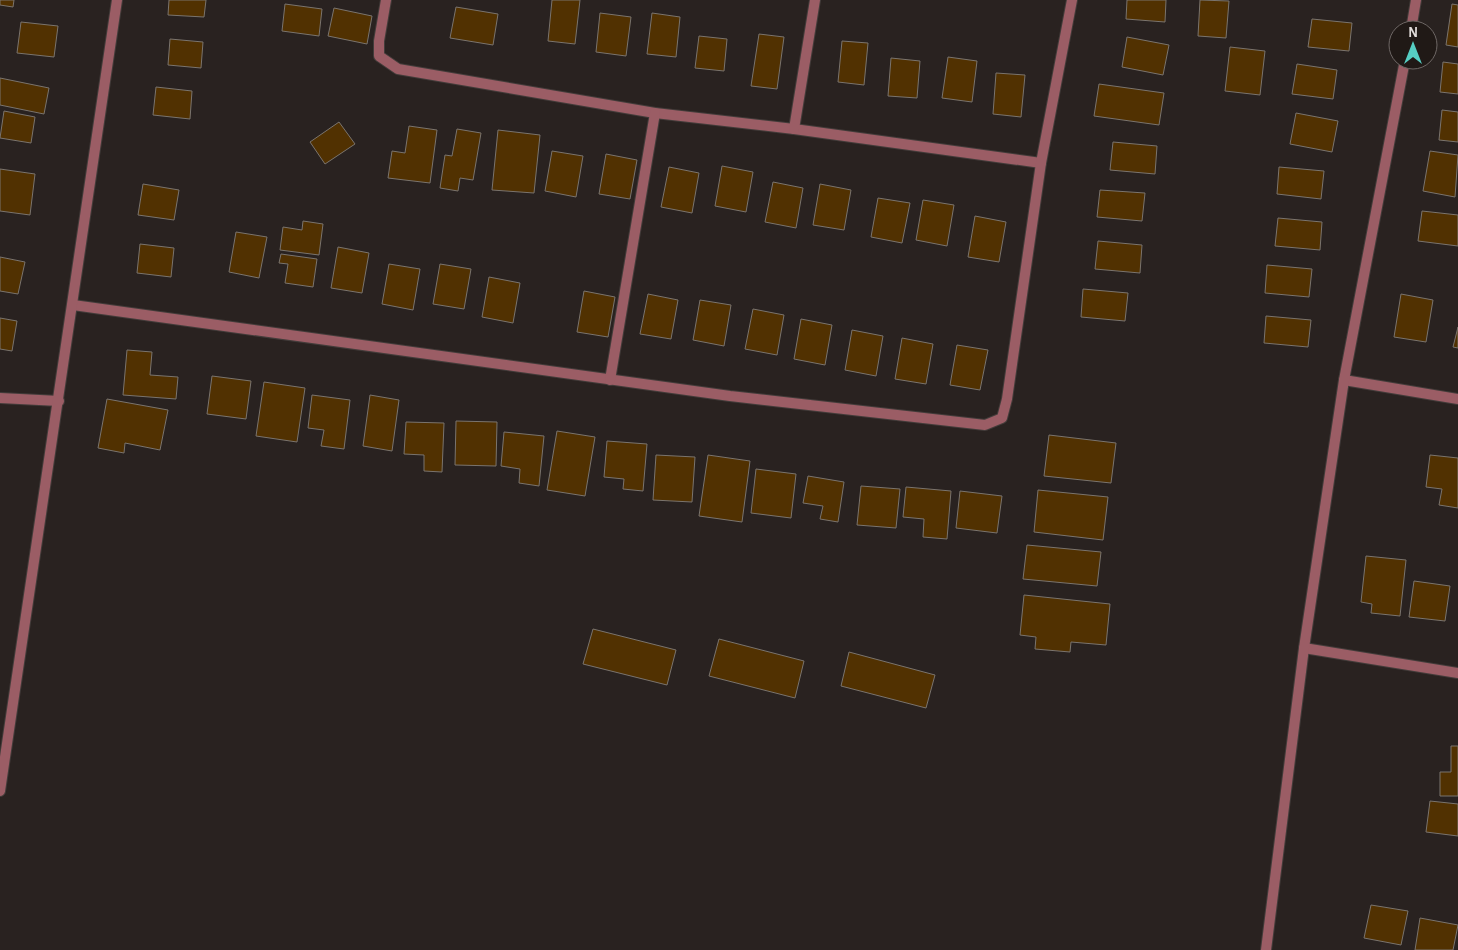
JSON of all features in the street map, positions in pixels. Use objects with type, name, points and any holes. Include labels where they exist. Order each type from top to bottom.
[{"type":"street","points":[[0,790],[117,0]]},
{"type":"street","points":[[386,0],[379,41],[379,56],[398,69],[655,113],[794,129],[1041,163]]},
{"type":"street","points":[[794,129],[815,0]]},
{"type":"street","points":[[73,305],[730,396],[985,425],[1002,418],[1007,399],[1041,163],[1072,0]]},
{"type":"street","points":[[1413,20],[1416,0]]},
{"type":"street","points":[[1266,950],[1304,648],[1344,380],[1403,70]]},
{"type":"street","points":[[610,380],[655,113]]},
{"type":"street","points":[[1344,380],[1458,399]]},
{"type":"street","points":[[0,398],[59,401]]},
{"type":"street","points":[[1304,648],[1458,673]]},
{"type":"building","points":[[0,0],[14,0],[13,7],[0,5]]},
{"type":"building","points":[[169,0],[206,0],[204,17],[168,15]]},
{"type":"building","points":[[552,0],[580,0],[575,44],[548,41]]},
{"type":"building","points":[[1127,0],[1166,0],[1165,22],[1126,19]]},
{"type":"building","points":[[1200,0],[1229,1],[1226,38],[1198,36]]},
{"type":"building","points":[[285,4],[322,9],[319,36],[282,31]]},
{"type":"building","points":[[1452,4],[1458,5],[1458,47],[1446,45]]},
{"type":"building","points":[[456,7],[498,14],[493,45],[450,38]]},
{"type":"building","points":[[334,8],[372,16],[367,44],[328,36]]},
{"type":"building","points":[[600,13],[631,17],[626,56],[596,52]]},
{"type":"building","points":[[652,13],[680,17],[676,57],[647,54]]},
{"type":"building","points":[[1312,19],[1352,23],[1349,51],[1308,47]]},
{"type":"building","points":[[21,22],[58,26],[54,57],[17,53]]},
{"type":"building","points":[[759,34],[784,37],[777,89],[751,86]]},
{"type":"building","points":[[699,36],[727,39],[724,71],[695,68]]},
{"type":"building","points":[[1127,37],[1169,45],[1163,75],[1122,67]]},
{"type":"building","points":[[170,39],[203,42],[201,68],[168,65]]},
{"type":"building","points":[[842,41],[868,43],[864,85],[838,82]]},
{"type":"building","points":[[1230,47],[1265,51],[1260,95],[1225,91]]},
{"type":"building","points":[[948,57],[977,61],[972,102],[942,98]]},
{"type":"building","points":[[891,58],[920,61],[917,98],[888,96]]},
{"type":"building","points":[[1443,62],[1458,64],[1458,94],[1440,92]]},
{"type":"building","points":[[1297,64],[1337,70],[1333,99],[1292,94]]},
{"type":"building","points":[[996,73],[1025,75],[1021,117],[993,114]]},
{"type":"building","points":[[0,78],[49,88],[44,114],[0,105]]},
{"type":"building","points":[[1099,84],[1164,93],[1159,125],[1094,116]]},
{"type":"building","points":[[156,87],[192,91],[190,119],[153,115]]},
{"type":"building","points":[[1442,110],[1458,112],[1458,142],[1439,140]]},
{"type":"building","points":[[4,111],[35,117],[31,143],[0,138]]},
{"type":"building","points":[[1296,113],[1338,121],[1332,152],[1290,144]]},
{"type":"building","points":[[339,122],[355,144],[325,164],[310,142]]},
{"type":"building","points":[[409,126],[437,130],[430,183],[388,178],[392,151],[405,153]]},
{"type":"building","points":[[457,129],[481,133],[473,180],[460,178],[458,191],[440,188],[445,155],[452,156]]},
{"type":"building","points":[[498,130],[540,135],[534,193],[492,190]]},
{"type":"building","points":[[1113,142],[1157,146],[1155,174],[1110,170]]},
{"type":"building","points":[[552,151],[583,156],[576,197],[545,191]]},
{"type":"building","points":[[1430,151],[1458,155],[1455,197],[1423,191]]},
{"type":"building","points":[[606,154],[637,160],[630,199],[599,194]]},
{"type":"building","points":[[722,166],[753,172],[746,212],[715,206]]},
{"type":"building","points":[[669,167],[699,173],[692,213],[661,207]]},
{"type":"building","points":[[1279,167],[1324,171],[1321,199],[1277,194]]},
{"type":"building","points":[[0,169],[35,174],[30,215],[0,211]]},
{"type":"building","points":[[773,182],[803,188],[796,228],[765,222]]},
{"type":"building","points":[[143,184],[179,190],[174,220],[138,215]]},
{"type":"building","points":[[820,184],[851,190],[844,230],[813,225]]},
{"type":"building","points":[[1100,190],[1145,193],[1142,221],[1097,217]]},
{"type":"building","points":[[878,198],[910,203],[902,243],[871,237]]},
{"type":"building","points":[[923,200],[954,205],[947,246],[916,240]]},
{"type":"building","points":[[1422,211],[1458,215],[1458,246],[1418,241]]},
{"type":"building","points":[[975,216],[1006,222],[999,262],[968,257]]},
{"type":"building","points":[[1278,218],[1322,222],[1320,250],[1275,246]]},
{"type":"building","points":[[303,221],[323,224],[319,255],[280,250],[283,227],[302,230]]},
{"type":"building","points":[[236,232],[267,237],[259,278],[229,272]]},
{"type":"building","points":[[1098,241],[1142,245],[1140,273],[1095,269]]},
{"type":"building","points":[[140,244],[174,248],[171,277],[137,273]]},
{"type":"building","points":[[338,247],[369,253],[362,293],[331,288]]},
{"type":"building","points":[[281,254],[317,259],[313,287],[285,283],[288,264],[279,263]]},
{"type":"building","points":[[0,257],[25,262],[18,294],[0,291]]},
{"type":"building","points":[[389,264],[420,269],[413,310],[382,304]]},
{"type":"building","points":[[440,264],[471,269],[464,309],[433,304]]},
{"type":"building","points":[[1267,265],[1312,269],[1309,297],[1265,293]]},
{"type":"building","points":[[489,277],[520,283],[513,323],[482,317]]},
{"type":"building","points":[[1083,289],[1128,293],[1125,321],[1081,317]]},
{"type":"building","points":[[584,291],[615,297],[608,337],[577,332]]},
{"type":"building","points":[[648,294],[678,300],[671,339],[640,334]]},
{"type":"building","points":[[1401,294],[1433,300],[1426,342],[1394,337]]},
{"type":"building","points":[[700,300],[731,305],[724,346],[693,340]]},
{"type":"building","points":[[753,309],[784,315],[777,355],[745,349]]},
{"type":"building","points":[[1266,316],[1311,320],[1308,347],[1264,343]]},
{"type":"building","points":[[0,318],[17,321],[12,351],[0,349]]},
{"type":"building","points":[[801,319],[832,325],[825,365],[794,359]]},
{"type":"building","points":[[1458,327],[1458,348],[1453,347]]},
{"type":"building","points":[[852,330],[883,336],[876,376],[845,370]]},
{"type":"building","points":[[902,338],[933,344],[926,384],[895,379]]},
{"type":"building","points":[[957,345],[988,350],[980,390],[950,385]]},
{"type":"building","points":[[127,350],[152,352],[150,375],[178,377],[176,399],[123,395]]},
{"type":"building","points":[[212,376],[251,381],[246,419],[207,414]]},
{"type":"building","points":[[264,382],[305,388],[297,442],[256,436]]},
{"type":"building","points":[[312,395],[350,400],[344,449],[321,446],[324,430],[308,428]]},
{"type":"building","points":[[370,395],[399,400],[392,451],[363,446]]},
{"type":"building","points":[[107,399],[168,410],[160,450],[125,443],[124,453],[98,448]]},
{"type":"building","points":[[456,421],[497,422],[496,466],[455,465]]},
{"type":"building","points":[[406,422],[444,423],[442,472],[424,471],[424,455],[404,454]]},
{"type":"building","points":[[557,431],[595,437],[585,496],[547,490]]},
{"type":"building","points":[[504,432],[544,436],[539,486],[519,483],[520,469],[501,466]]},
{"type":"building","points":[[1049,435],[1116,443],[1111,483],[1044,476]]},
{"type":"building","points":[[607,441],[647,444],[643,491],[623,489],[624,479],[604,477]]},
{"type":"building","points":[[656,455],[695,457],[692,502],[653,500]]},
{"type":"building","points":[[708,455],[750,461],[742,522],[699,516]]},
{"type":"building","points":[[1430,455],[1458,458],[1458,508],[1439,505],[1442,489],[1426,487]]},
{"type":"building","points":[[756,469],[796,474],[791,518],[751,513]]},
{"type":"building","points":[[808,476],[844,482],[838,522],[820,519],[823,506],[803,503]]},
{"type":"building","points":[[861,486],[900,489],[896,528],[857,525]]},
{"type":"building","points":[[906,487],[951,491],[947,539],[923,537],[924,519],[903,517]]},
{"type":"building","points":[[1038,490],[1108,497],[1103,540],[1034,532]]},
{"type":"building","points":[[960,491],[1002,496],[997,533],[956,528]]},
{"type":"building","points":[[1027,545],[1101,552],[1097,586],[1023,579]]},
{"type":"building","points":[[1366,556],[1406,560],[1400,616],[1371,613],[1372,604],[1361,602]]},
{"type":"building","points":[[1414,581],[1450,586],[1445,621],[1409,617]]},
{"type":"building","points":[[1024,595],[1110,604],[1106,645],[1071,642],[1070,652],[1035,649],[1036,637],[1020,635]]},
{"type":"building","points":[[593,629],[676,650],[667,685],[583,664]]},
{"type":"building","points":[[719,639],[804,661],[795,698],[709,676]]},
{"type":"building","points":[[849,652],[935,675],[926,708],[841,686]]},
{"type":"building","points":[[1451,746],[1458,746],[1458,796],[1440,796],[1440,772],[1451,772]]},
{"type":"building","points":[[1430,801],[1458,804],[1458,836],[1426,832]]},
{"type":"building","points":[[1371,905],[1408,911],[1401,945],[1364,938]]},
{"type":"building","points":[[1420,918],[1458,925],[1453,950],[1415,950]]}]
